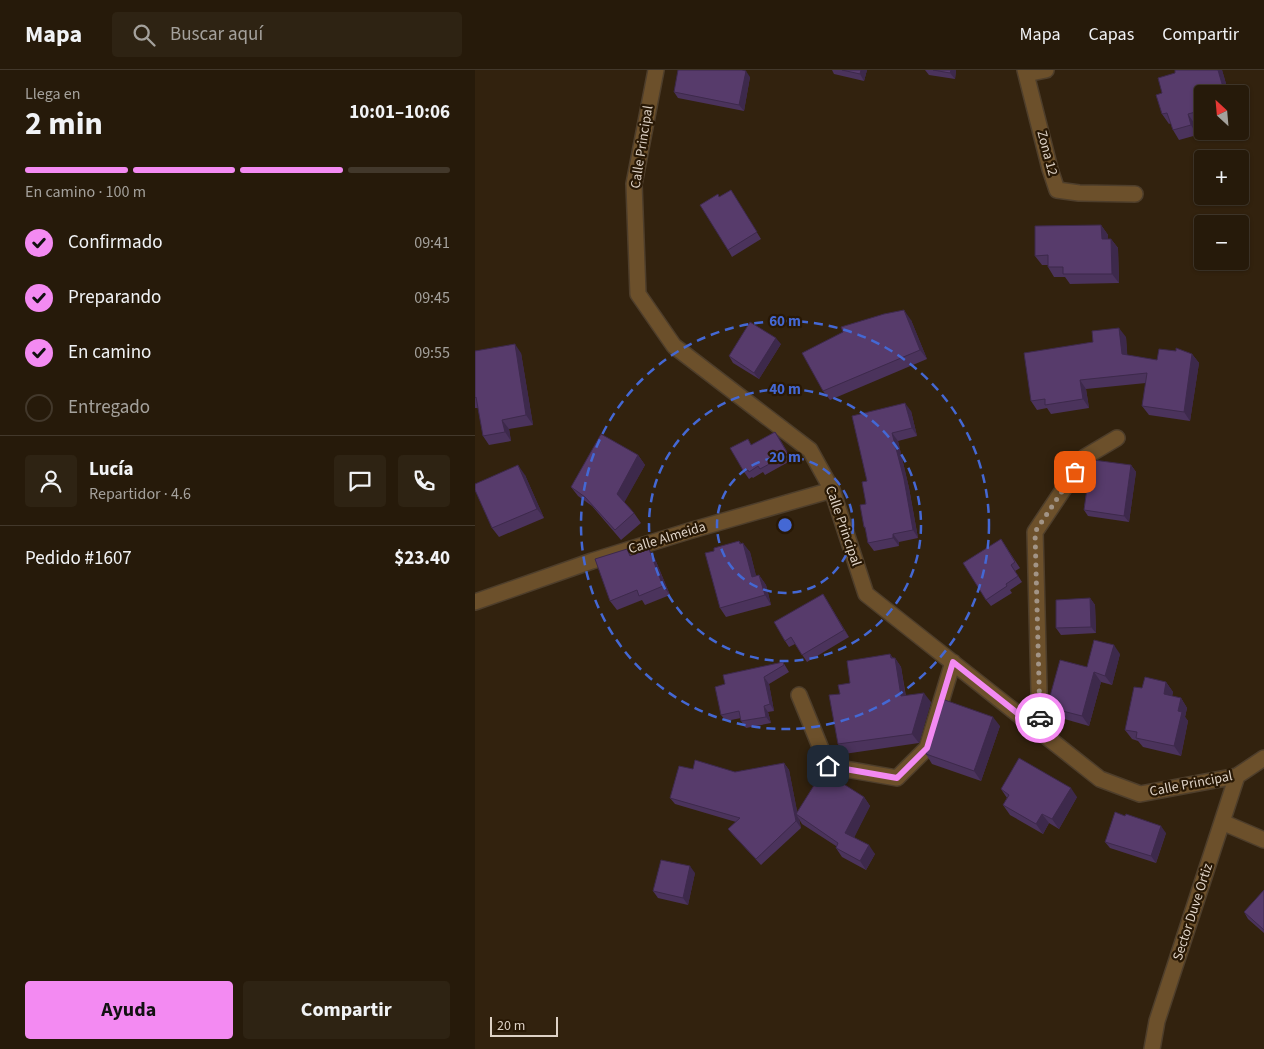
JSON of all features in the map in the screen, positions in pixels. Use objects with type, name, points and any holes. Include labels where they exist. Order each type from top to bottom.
[{"type":"street","name":"Calle Principal","points":[[656,70],[634,184],[638,294],[674,346],[811,450],[832,490],[866,594],[1100,779],[1140,794],[1237,776],[1264,758]]},
{"type":"street","points":[[1025,72],[1046,70]]},
{"type":"street","name":"Zona 12","points":[[1025,72],[1057,190],[1079,193],[1135,194]]},
{"type":"street","points":[[1040,731],[1035,532],[1085,457],[1117,438]]},
{"type":"street","name":"Calle Almeida","points":[[475,602],[592,561],[832,490]]},
{"type":"street","points":[[799,695],[828,766],[897,778],[927,748],[953,662]]},
{"type":"street","name":"Sector Duve Ortiz","points":[[1152,1049],[1157,1021],[1237,776]]},
{"type":"street","points":[[1222,822],[1264,840]]},
{"type":"building","points":[[678,70],[746,71],[739,105],[674,92]]},
{"type":"building","points":[[842,70],[861,70],[860,74]]},
{"type":"building","points":[[933,70],[951,70],[950,73]]},
{"type":"building","points":[[1175,70],[1218,70],[1222,85],[1194,85],[1194,112],[1188,114],[1191,125],[1173,130],[1167,113],[1162,114],[1156,95],[1162,93],[1158,78],[1175,73]]},
{"type":"building","points":[[731,190],[757,232],[728,250],[700,205],[718,194],[719,197]]},
{"type":"building","points":[[1101,225],[1102,239],[1111,239],[1112,274],[1063,274],[1063,267],[1048,267],[1048,255],[1035,256],[1035,226]]},
{"type":"building","points":[[904,310],[920,350],[823,391],[802,353],[843,332],[841,327]]},
{"type":"building","points":[[750,322],[776,338],[754,373],[729,356]]},
{"type":"building","points":[[1119,328],[1122,354],[1157,360],[1159,349],[1176,351],[1176,348],[1192,354],[1184,412],[1142,406],[1147,373],[1080,380],[1083,399],[1045,405],[1045,399],[1031,401],[1024,353],[1093,342],[1092,331]]},
{"type":"building","points":[[515,344],[526,415],[502,420],[505,432],[483,436],[475,398],[475,351]]},
{"type":"building","points":[[905,403],[912,428],[892,433],[904,479],[913,530],[893,534],[893,538],[868,543],[860,505],[866,504],[862,482],[867,481],[852,416]]},
{"type":"building","points":[[775,432],[788,454],[760,469],[758,466],[749,472],[748,470],[744,472],[730,448],[748,439],[751,445]]},
{"type":"building","points":[[601,434],[638,455],[617,494],[634,513],[615,530],[585,497],[571,487]]},
{"type":"building","points":[[1086,459],[1131,465],[1124,516],[1084,510],[1088,481],[1083,481]]},
{"type":"building","points":[[518,465],[537,509],[492,528],[475,490],[475,484]]},
{"type":"building","points":[[1001,539],[1015,562],[1011,565],[1018,576],[986,600],[963,563]]},
{"type":"building","points":[[739,541],[740,544],[743,543],[752,577],[759,575],[765,595],[720,608],[705,553],[714,551],[714,548]]},
{"type":"building","points":[[627,549],[630,556],[649,549],[663,586],[639,596],[637,590],[610,601],[595,559]]},
{"type":"building","points":[[823,594],[844,630],[802,655],[791,637],[785,641],[774,622]]},
{"type":"building","points":[[1090,598],[1091,627],[1056,628],[1056,600]]},
{"type":"building","points":[[1094,640],[1114,645],[1105,676],[1094,672],[1082,716],[1047,707],[1060,660],[1087,667]]},
{"type":"building","points":[[890,654],[891,658],[895,658],[901,696],[924,693],[912,734],[838,744],[829,695],[840,694],[838,685],[850,683],[847,661]]},
{"type":"building","points":[[783,662],[784,665],[764,677],[770,704],[764,706],[766,717],[741,721],[739,711],[721,715],[715,687],[725,684],[723,675]]},
{"type":"building","points":[[1145,677],[1166,682],[1164,694],[1181,698],[1178,711],[1182,712],[1174,746],[1136,738],[1137,732],[1125,730],[1134,687],[1142,688]]},
{"type":"building","points":[[942,699],[993,717],[974,771],[926,754]]},
{"type":"building","points":[[1019,758],[1071,788],[1052,819],[1042,814],[1036,824],[1003,805],[1009,795],[1001,789]]},
{"type":"building","points":[[695,760],[735,772],[784,763],[796,821],[756,859],[728,829],[740,818],[670,798],[679,766],[693,769]]},
{"type":"building","points":[[823,771],[864,797],[845,833],[869,845],[860,861],[836,848],[838,843],[796,814]]},
{"type":"building","points":[[1115,812],[1161,826],[1151,856],[1105,842]]},
{"type":"building","points":[[661,860],[690,866],[683,898],[653,891]]},
{"type":"building","points":[[1264,890],[1264,930],[1244,912]]},
{"type":"way so far","points":[[1040,718],[1035,532],[1075,472]]},
{"type":"route","points":[[828,766],[897,778],[927,748],[953,662],[1040,731],[1040,718]]}]
